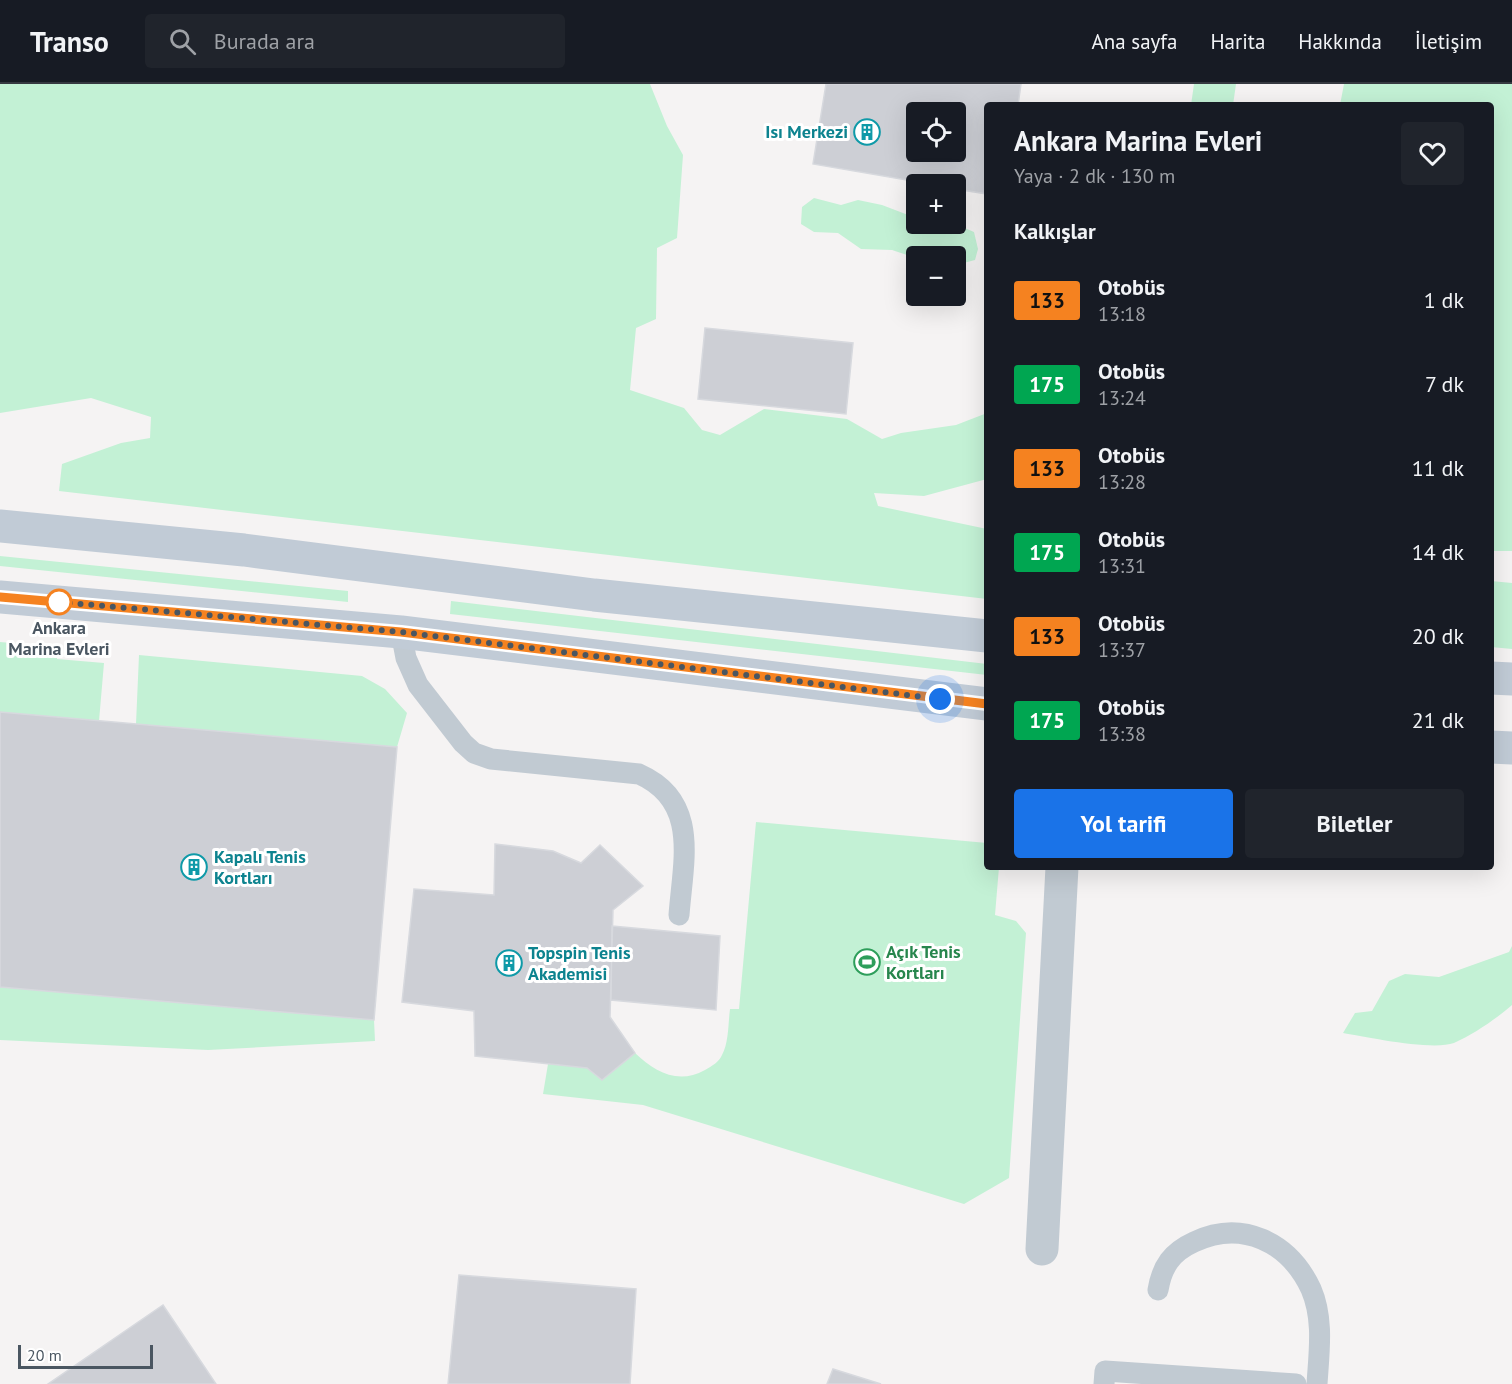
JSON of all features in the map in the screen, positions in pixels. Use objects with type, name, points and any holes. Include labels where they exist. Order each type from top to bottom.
[{"type":"street","points":[[0,526],[244,550],[594,595],[984,636]]},
{"type":"street","points":[[0,597],[401,632],[984,704]]},
{"type":"street","points":[[1494,678],[1512,679]]},
{"type":"street","points":[[1494,747],[1512,748]]},
{"type":"street","points":[[1042,1249],[1062,870]]},
{"type":"lane","points":[[401,632],[406,658],[418,685],[463,743],[474,753],[491,759],[639,774],[654,780],[671,797],[681,816],[685,834],[679,915]]},
{"type":"lane","points":[[1158,1290],[1161,1272],[1169,1258],[1200,1239],[1222,1232],[1244,1233],[1265,1240],[1281,1251],[1299,1269],[1317,1305],[1320,1325],[1317,1384]]},
{"type":"lane","points":[[1104,1384],[1105,1371],[1296,1384]]},
{"type":"green space","points":[[0,84],[650,84],[667,126],[683,155],[677,238],[657,248],[656,319],[636,328],[630,390],[684,408],[702,430],[720,435],[764,409],[847,419],[882,439],[901,433],[956,425],[984,414],[984,480],[924,496],[874,493],[878,506],[984,528],[984,599],[59,491],[62,464],[121,443],[150,438],[151,417],[91,398],[0,413]]},
{"type":"green space","points":[[1194,84],[1236,84],[1233,102],[1191,102]]},
{"type":"green space","points":[[1344,84],[1512,84],[1512,551],[1494,551],[1494,102],[1341,102]]},
{"type":"green space","points":[[814,198],[841,205],[858,200],[882,205],[906,214],[906,234],[966,234],[966,229],[974,232],[978,249],[975,260],[966,262],[966,246],[906,246],[906,255],[892,250],[861,249],[838,233],[814,232],[801,224],[802,207]]},
{"type":"green space","points":[[0,556],[348,591],[348,602],[0,566]]},
{"type":"green space","points":[[1494,581],[1512,583],[1512,649],[1494,647]]},
{"type":"green space","points":[[451,601],[984,664],[984,675],[450,614]]},
{"type":"green space","points":[[0,642],[57,647],[57,659],[104,663],[99,721],[0,712]]},
{"type":"green space","points":[[139,655],[362,676],[385,689],[407,713],[397,747],[136,724]]},
{"type":"green space","points":[[756,822],[984,843],[984,870],[999,870],[995,915],[1016,921],[1026,933],[1009,1178],[964,1204],[643,1105],[543,1094],[548,1064],[587,1068],[602,1080],[635,1053],[651,1066],[667,1074],[685,1076],[705,1070],[715,1064],[722,1055],[728,1033],[730,1009],[739,1009]]},
{"type":"green space","points":[[1512,946],[1512,1005],[1462,1039],[1444,1045],[1431,1045],[1399,1043],[1343,1033],[1355,1013],[1372,1011],[1389,981],[1405,974],[1439,977],[1509,952]]},
{"type":"green space","points":[[0,987],[374,1020],[375,1041],[208,1050],[0,1040]]},
{"type":"building","name":"Isı Merkezi","points":[[826,84],[1021,84],[1018,102],[984,102],[984,194],[966,191],[966,174],[906,174],[906,180],[813,164]]},
{"type":"building","points":[[705,328],[853,343],[846,414],[698,399]]},
{"type":"building","name":"Kapalı Tenis Kortları","points":[[0,712],[397,747],[374,1020],[0,987]]},
{"type":"building","name":"Topspin Tenis Akademisi","points":[[495,844],[553,851],[581,863],[600,845],[643,886],[613,910],[610,1017],[635,1053],[602,1080],[587,1068],[475,1056],[474,1011],[402,1002],[414,889],[494,895]]},
{"type":"building","points":[[612,926],[720,936],[716,1010],[611,1000]]},
{"type":"building","points":[[459,1275],[636,1289],[630,1384],[448,1384]]},
{"type":"building","points":[[163,1305],[216,1384],[48,1384]]},
{"type":"building","points":[[833,1369],[881,1384],[827,1384]]},
{"type":"bus line","name":"133","points":[[0,597],[401,632],[984,704]]},
{"type":"place","name":"Isı Merkezi","points":[[867,132]]},
{"type":"place","name":"Ankara Marina Evleri","points":[[59,602]]},
{"type":"place","name":"Kapalı Tenis Kortları","points":[[194,867]]},
{"type":"place","name":"Açık Tenis Kortları","points":[[867,962]]},
{"type":"place","name":"Topspin Tenis Akademisi","points":[[509,963]]},
{"type":"route","points":[[59,602],[401,632],[940,699]]}]
